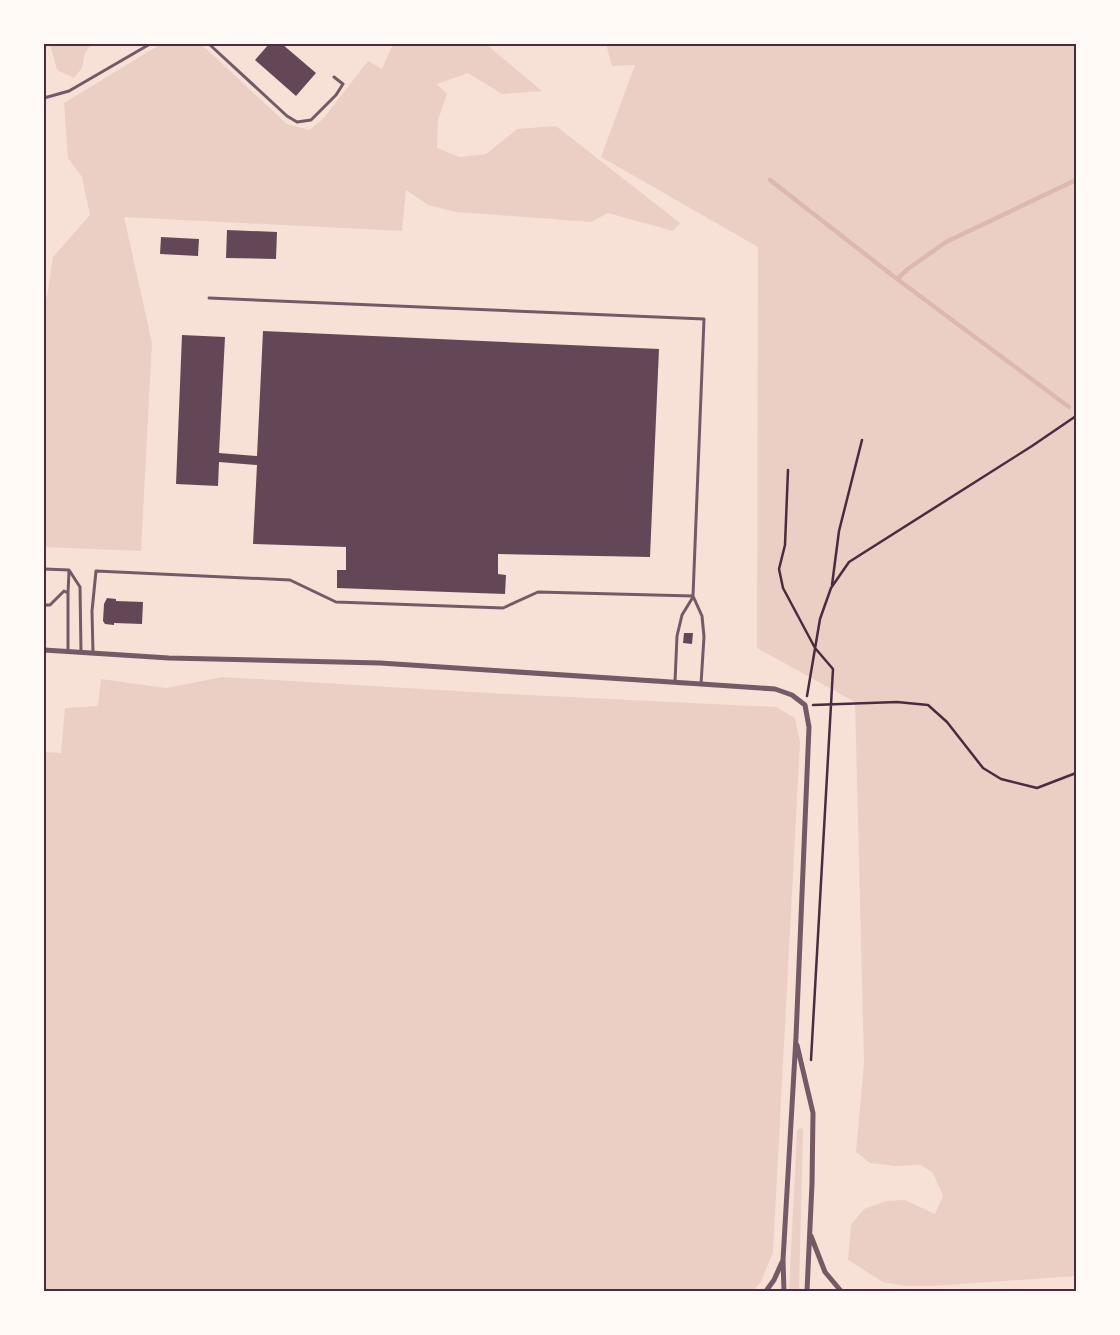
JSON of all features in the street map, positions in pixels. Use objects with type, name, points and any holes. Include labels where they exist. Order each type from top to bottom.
[{"type":"street","points":[[44,650],[169,658],[380,663],[775,689],[792,695],[805,705],[809,727],[796,1037],[783,1260],[784,1291]]},
{"type":"street","points":[[796,1037],[813,1113],[807,1291]]},
{"type":"street","points":[[810,1233],[825,1272],[841,1291]]},
{"type":"street","points":[[766,1291],[774,1280],[783,1260]]},
{"type":"lane","points":[[44,98],[69,91],[150,44]]},
{"type":"lane","points":[[209,44],[287,116],[297,122],[311,120],[336,95],[343,84],[334,77]]},
{"type":"lane","points":[[210,298],[704,319],[693,596],[702,616],[704,637],[701,684]]},
{"type":"lane","points":[[44,569],[69,570]]},
{"type":"lane","points":[[68,652],[69,570]]},
{"type":"lane","points":[[69,570],[80,588],[81,652]]},
{"type":"lane","points":[[92,653],[92,611],[96,571],[290,580],[336,602],[504,608],[538,592],[693,596]]},
{"type":"lane","points":[[44,605],[50,605],[64,591],[68,593]]},
{"type":"lane","points":[[675,682],[678,636],[682,614],[693,596]]},
{"type":"path","points":[[831,588],[849,562],[1076,416]]},
{"type":"path","points":[[862,440],[839,531],[831,588],[820,619],[805,705],[897,702],[928,705],[947,722],[983,768],[1001,779],[1037,788],[1076,772]]},
{"type":"shaded area","points":[[50,44],[92,44],[85,53],[82,68],[74,78],[57,70]]},
{"type":"shaded area","points":[[161,44],[201,44],[287,124],[309,130],[323,119],[368,61],[382,69],[393,44],[486,44],[542,91],[502,94],[468,73],[437,84],[447,94],[438,120],[437,148],[460,157],[486,154],[517,129],[556,126],[680,223],[673,231],[608,213],[591,222],[456,212],[428,205],[406,190],[402,231],[124,217],[152,343],[141,551],[44,547],[44,308],[53,257],[90,215],[82,177],[68,158],[64,103]]},
{"type":"shaded area","points":[[606,44],[1076,44],[1076,1276],[931,1286],[905,1286],[883,1282],[848,1260],[851,1225],[864,1209],[886,1201],[905,1200],[935,1214],[943,1196],[933,1173],[921,1165],[894,1166],[870,1163],[856,1152],[864,1063],[855,702],[757,648],[758,247],[601,157],[635,65],[612,66]]},
{"type":"shaded area","points":[[223,677],[489,693],[776,707],[795,718],[800,742],[773,1252],[761,1282],[753,1291],[44,1291],[44,752],[61,753],[65,708],[98,706],[101,679],[166,688]]},
{"type":"shaded area","points":[[801,1128],[803,1132],[799,1291],[789,1291],[797,1132]]},
{"type":"building","points":[[269,44],[282,44],[316,73],[296,96],[255,60]]},
{"type":"building","points":[[227,230],[277,232],[276,259],[226,258]]},
{"type":"building","points":[[161,237],[199,239],[198,256],[160,254]]},
{"type":"building","points":[[263,331],[659,349],[650,557],[498,554],[498,574],[506,575],[505,594],[337,588],[337,570],[346,570],[346,547],[253,544],[257,465],[219,462],[218,486],[176,484],[182,335],[225,337],[219,453],[257,456]]},
{"type":"building","points":[[107,598],[116,599],[116,601],[143,602],[142,624],[105,624],[103,621],[104,604]]},
{"type":"building","points":[[684,633],[693,633],[692,644],[683,643]]},
{"type":"waterway","points":[[770,180],[897,279],[1069,407]]},
{"type":"waterway","points":[[897,279],[946,242],[1076,180]]}]
